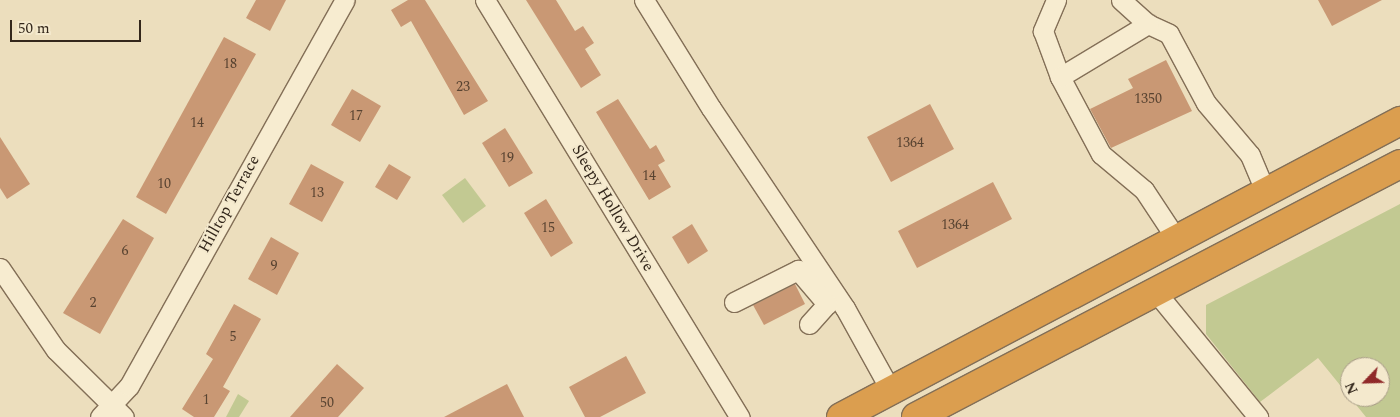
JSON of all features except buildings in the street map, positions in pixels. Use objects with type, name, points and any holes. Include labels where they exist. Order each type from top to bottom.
[{"type":"highway","points":[[841,417],[1400,121]]},
{"type":"highway","points":[[916,417],[1400,164]]},
{"type":"street","name":"Hilltop Terrace","points":[[112,414],[345,0]]},
{"type":"street","name":"Sleepy Hollow Drive","points":[[485,0],[740,417]]},
{"type":"street","points":[[644,0],[711,108],[845,308],[891,391]]},
{"type":"street","points":[[1056,0],[1043,31],[1044,45],[1060,77],[1100,154],[1144,190],[1177,240]]},
{"type":"street","points":[[1121,0],[1148,24],[1169,34],[1206,103],[1250,155],[1266,193]]},
{"type":"street","points":[[1060,77],[1148,24]]},
{"type":"street","points":[[0,268],[56,350],[112,414]]},
{"type":"street","points":[[734,302],[798,270],[827,304],[809,324]]},
{"type":"street","points":[[1155,291],[1258,417]]},
{"type":"green space","points":[[465,178],[486,206],[463,223],[442,195]]},
{"type":"green space","points":[[1400,204],[1400,417],[1366,417],[1358,407],[1390,407],[1390,357],[1340,357],[1340,385],[1318,358],[1260,402],[1206,334],[1206,305]]},
{"type":"green space","points":[[238,394],[249,401],[239,417],[226,417]]}]
